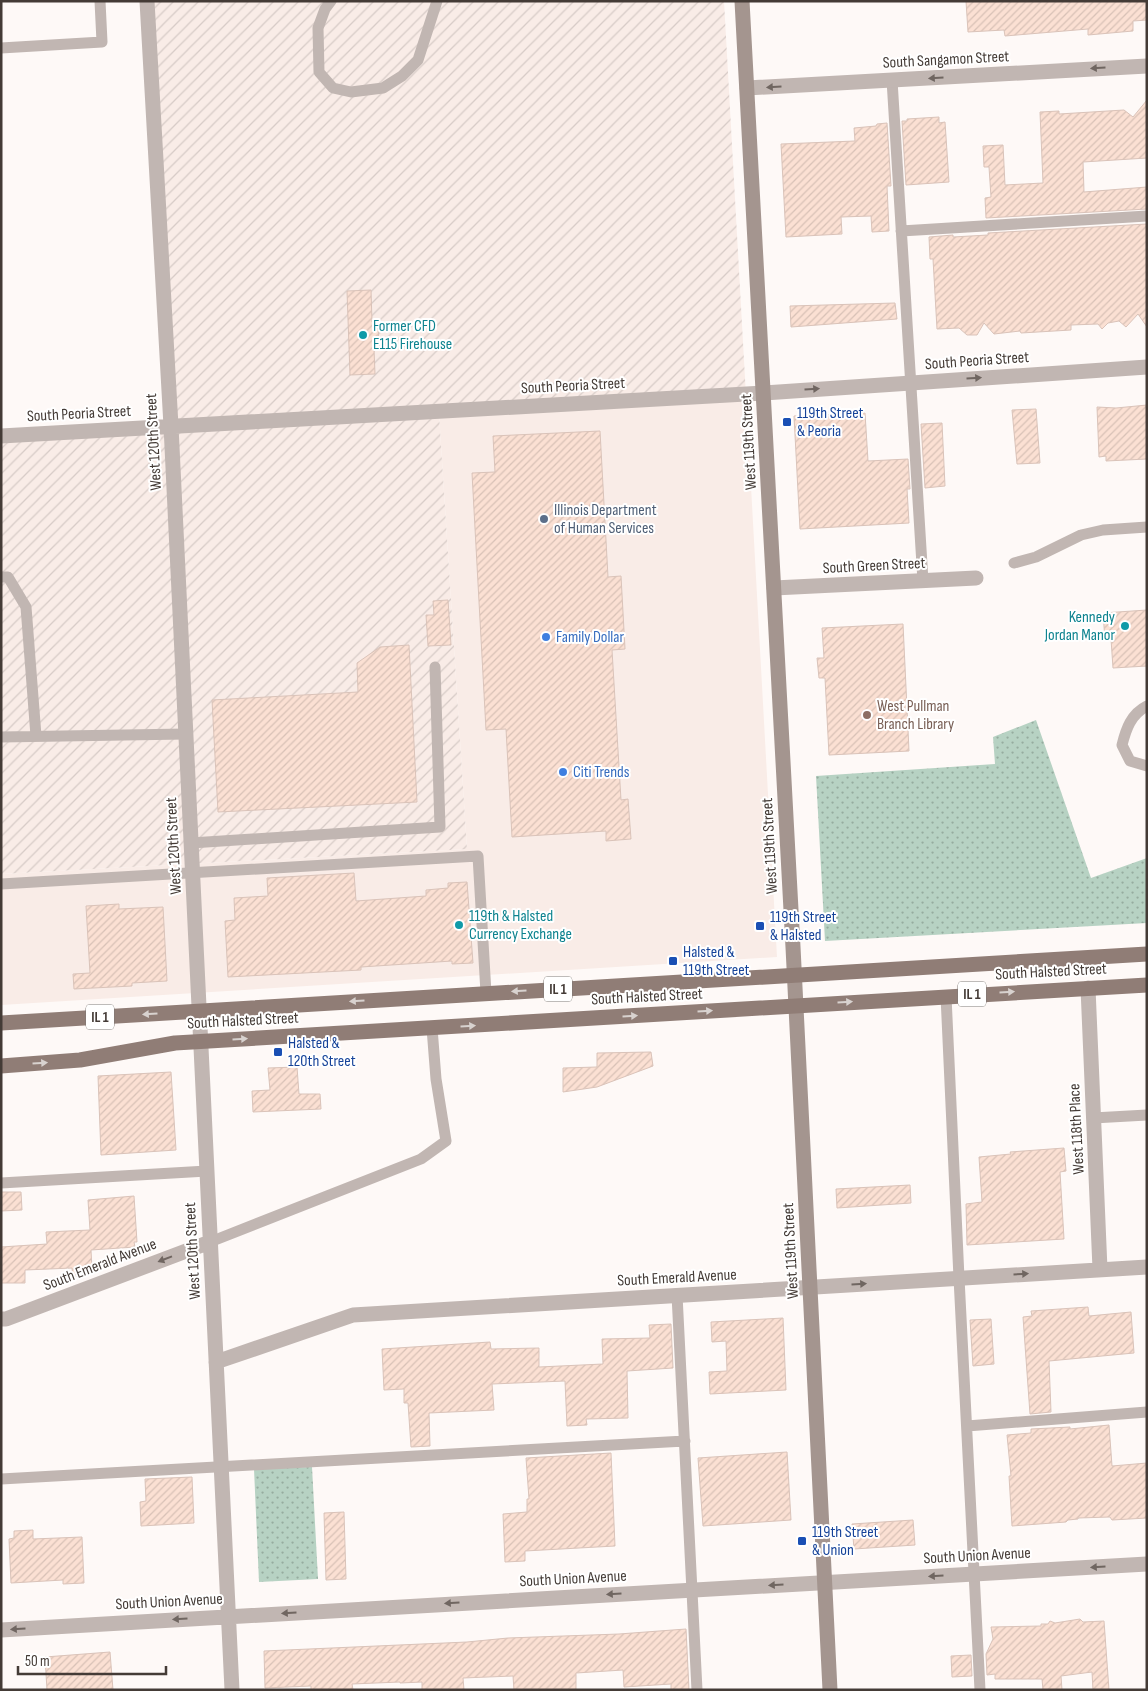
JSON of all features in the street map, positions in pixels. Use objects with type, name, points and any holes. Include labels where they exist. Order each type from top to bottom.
[{"type":"main road","name":"South Halsted Street","points":[[1,1023],[1147,954]]},
{"type":"main road","name":"South Halsted Street","points":[[1,1066],[80,1060],[175,1042],[1147,985]]},
{"type":"street","name":"West 120th Street","points":[[147,1],[171,426],[232,1690]]},
{"type":"street","name":"West 119th Street","points":[[742,1],[795,975],[830,1690]]},
{"type":"street","name":"South Sangamon Street","points":[[747,88],[1147,66]]},
{"type":"street","name":"South Peoria Street","points":[[1,436],[764,393],[1147,367]]},
{"type":"street","name":"South Green Street","points":[[774,588],[976,578]]},
{"type":"street","name":"West 118th Place","points":[[1088,988],[1100,1269]]},
{"type":"street","name":"South Emerald Avenue","points":[[1,1320],[210,1242]]},
{"type":"street","name":"South Emerald Avenue","points":[[216,1362],[353,1315],[1147,1266]]},
{"type":"street","name":"South Union Avenue","points":[[1,1630],[1147,1564]]},
{"type":"lane","points":[[1,48],[102,42],[100,1]]},
{"type":"lane","points":[[331,1],[325,9],[318,28],[319,72],[333,88],[351,92],[383,88],[402,76],[418,60],[437,1]]},
{"type":"lane","points":[[892,80],[923,581]]},
{"type":"lane","points":[[902,231],[1147,216]]},
{"type":"lane","points":[[1014,563],[1036,557],[1081,536],[1104,530],[1147,527]]},
{"type":"lane","points":[[1,577],[8,577],[26,607],[36,736]]},
{"type":"lane","points":[[191,843],[440,827],[435,667]]},
{"type":"lane","points":[[1147,706],[1140,710],[1126,729],[1122,745],[1130,761],[1147,766]]},
{"type":"lane","points":[[1,737],[186,734]]},
{"type":"lane","points":[[1,884],[478,856],[486,993]]},
{"type":"lane","points":[[946,996],[980,1690]]},
{"type":"lane","points":[[210,1242],[421,1159],[446,1142],[436,1079],[432,1028]]},
{"type":"lane","points":[[1094,1118],[1147,1115]]},
{"type":"lane","points":[[1,1183],[207,1171]]},
{"type":"lane","points":[[677,1295],[697,1690]]},
{"type":"lane","points":[[966,1426],[1147,1412]]},
{"type":"lane","points":[[1,1479],[685,1441]]},
{"type":"shaded area","points":[[151,1],[724,1],[746,396],[439,414],[467,849],[1,874],[1,440],[174,429]]},
{"type":"shaded area","points":[[746,396],[777,957],[1,1005],[1,874],[467,849],[439,414]]},
{"type":"green space","points":[[1036,720],[1091,878],[1147,858],[1147,923],[825,941],[816,776],[995,764],[993,737]]},
{"type":"green space","points":[[312,1467],[318,1579],[259,1582],[254,1469]]},
{"type":"building","points":[[966,1],[1147,1],[1147,20],[1133,21],[1133,31],[1088,35],[1088,29],[1005,36],[1004,30],[968,32]]},
{"type":"building","points":[[1147,100],[1147,158],[1083,162],[1084,192],[1147,187],[1147,209],[986,218],[985,198],[991,197],[989,167],[984,167],[983,146],[1003,145],[1005,185],[1043,183],[1040,112],[1059,111],[1059,114],[1124,110],[1133,117]]},
{"type":"building","points":[[939,117],[939,123],[945,122],[949,182],[906,185],[902,121]]},
{"type":"building","points":[[887,123],[891,186],[887,186],[889,231],[872,232],[871,216],[841,217],[842,234],[786,237],[781,144],[855,141],[854,128]]},
{"type":"building","points":[[1147,224],[1147,327],[1138,314],[1126,327],[1119,321],[1108,323],[1102,329],[1098,324],[1071,325],[1071,330],[1021,333],[1020,331],[994,334],[984,323],[977,335],[967,335],[959,328],[937,329],[933,259],[930,259],[929,237],[988,235],[988,233]]},
{"type":"building","name":"Former CFD E115 Firehouse","points":[[371,290],[372,322],[378,322],[379,348],[374,349],[375,374],[350,375],[347,291]]},
{"type":"building","points":[[895,303],[897,319],[791,327],[790,306]]},
{"type":"building","points":[[1147,405],[1147,459],[1106,461],[1106,456],[1099,457],[1097,407],[1116,408]]},
{"type":"building","points":[[1036,409],[1040,463],[1017,464],[1012,410]]},
{"type":"building","points":[[865,413],[868,461],[908,459],[910,489],[907,489],[909,523],[800,529],[794,416]]},
{"type":"building","points":[[942,423],[945,486],[925,488],[921,424]]},
{"type":"building","points":[[600,431],[608,577],[621,576],[625,649],[612,650],[621,800],[628,799],[631,839],[606,841],[606,831],[512,837],[506,729],[486,730],[472,473],[495,472],[493,436]]},
{"type":"building","points":[[448,600],[451,645],[428,646],[426,615],[434,615],[433,601]]},
{"type":"building","name":"Kennedy Jordan Manor","points":[[1147,610],[1147,666],[1113,668],[1111,639],[1105,640],[1103,613]]},
{"type":"building","name":"West Pullman Branch Library","points":[[903,624],[909,751],[829,755],[825,678],[819,678],[817,658],[824,658],[822,628]]},
{"type":"building","points":[[409,645],[417,802],[218,812],[212,700],[358,692],[357,663],[380,647]]},
{"type":"building","points":[[354,873],[356,901],[426,896],[426,890],[448,888],[448,883],[467,882],[473,963],[452,964],[452,961],[361,967],[361,970],[228,977],[225,921],[235,920],[234,898],[268,896],[267,878]]},
{"type":"building","points":[[119,904],[119,909],[163,907],[167,981],[132,983],[132,986],[74,989],[73,974],[90,973],[86,906]]},
{"type":"building","points":[[651,1052],[653,1066],[597,1087],[563,1092],[563,1068],[597,1067],[597,1053]]},
{"type":"building","points":[[297,1067],[299,1094],[320,1094],[321,1109],[253,1112],[252,1091],[270,1090],[268,1068]]},
{"type":"building","points":[[171,1072],[176,1150],[101,1155],[98,1076]]},
{"type":"building","points":[[1064,1148],[1066,1171],[1060,1172],[1064,1239],[967,1245],[966,1204],[982,1202],[979,1157],[1011,1154],[1010,1152]]},
{"type":"building","points":[[910,1185],[911,1203],[837,1208],[836,1189]]},
{"type":"building","points":[[1,1192],[21,1192],[22,1210],[1,1211]]},
{"type":"building","points":[[134,1196],[137,1242],[134,1242],[135,1247],[91,1250],[92,1270],[73,1278],[72,1268],[25,1270],[25,1283],[1,1283],[1,1247],[47,1244],[46,1232],[90,1230],[88,1200]]},
{"type":"building","points":[[1088,1307],[1089,1316],[1131,1312],[1134,1353],[1049,1361],[1051,1412],[1030,1414],[1023,1317],[1032,1316],[1031,1311]]},
{"type":"building","points":[[783,1318],[786,1390],[710,1394],[709,1372],[727,1371],[726,1341],[712,1342],[711,1322]]},
{"type":"building","points":[[991,1319],[994,1364],[973,1366],[970,1320]]},
{"type":"building","points":[[671,1324],[673,1368],[627,1371],[628,1418],[586,1419],[587,1425],[567,1426],[565,1381],[492,1384],[494,1410],[429,1413],[430,1446],[411,1447],[408,1403],[404,1403],[404,1389],[384,1390],[382,1349],[490,1342],[491,1349],[539,1348],[539,1367],[603,1364],[602,1339],[650,1338],[649,1325]]},
{"type":"building","points":[[1109,1425],[1112,1466],[1147,1463],[1147,1518],[1112,1520],[1110,1517],[1078,1518],[1066,1522],[1012,1526],[1009,1476],[1011,1476],[1007,1435],[1031,1433],[1031,1429],[1070,1427],[1070,1429]]},
{"type":"building","points":[[787,1452],[791,1520],[703,1526],[698,1458]]},
{"type":"building","points":[[611,1453],[615,1546],[525,1551],[525,1561],[505,1562],[503,1514],[527,1512],[527,1499],[529,1499],[526,1458]]},
{"type":"building","points":[[192,1477],[194,1523],[141,1526],[140,1502],[146,1501],[145,1479]]},
{"type":"building","points":[[344,1512],[346,1579],[326,1580],[324,1513]]},
{"type":"building","points":[[913,1520],[915,1545],[854,1549],[852,1524]]},
{"type":"building","points":[[33,1530],[33,1539],[82,1537],[84,1583],[63,1584],[63,1580],[11,1583],[9,1539],[14,1538],[14,1531]]},
{"type":"building","points":[[1080,1619],[1083,1622],[1104,1621],[1109,1690],[1093,1690],[1092,1672],[1061,1676],[1062,1690],[1043,1690],[1042,1679],[995,1679],[995,1674],[987,1675],[986,1654],[993,1639],[991,1627],[1041,1626],[1041,1624],[1048,1624],[1050,1621],[1055,1623]]},
{"type":"building","points":[[686,1629],[689,1690],[671,1690],[671,1684],[624,1687],[623,1670],[576,1673],[576,1690],[514,1690],[513,1676],[463,1678],[464,1690],[422,1690],[422,1682],[352,1684],[353,1690],[311,1690],[311,1686],[265,1688],[264,1651],[467,1642],[508,1638],[619,1634]]},
{"type":"building","points":[[110,1652],[113,1690],[47,1690],[45,1657]]},
{"type":"building","points":[[971,1655],[972,1676],[952,1677],[951,1656]]},
{"type":"place","name":"Former CFD E115 Firehouse","points":[[363,335]]},
{"type":"place","name":"119th Street & Peoria","points":[[787,422]]},
{"type":"place","name":"Illinois Department of Human Services","points":[[544,519]]},
{"type":"place","name":"Kennedy Jordan Manor","points":[[1125,626]]},
{"type":"place","name":"Family Dollar","points":[[546,637]]},
{"type":"place","name":"West Pullman Branch Library","points":[[867,715]]},
{"type":"place","name":"Citi Trends","points":[[563,772]]},
{"type":"place","name":"119th & Halsted Currency Exchange","points":[[459,925]]},
{"type":"place","name":"119th Street & Halsted","points":[[760,926]]},
{"type":"place","name":"Halsted & 119th Street","points":[[673,961]]},
{"type":"place","name":"Halsted & 120th Street","points":[[278,1052]]},
{"type":"place","name":"119th Street & Union","points":[[802,1541]]}]
